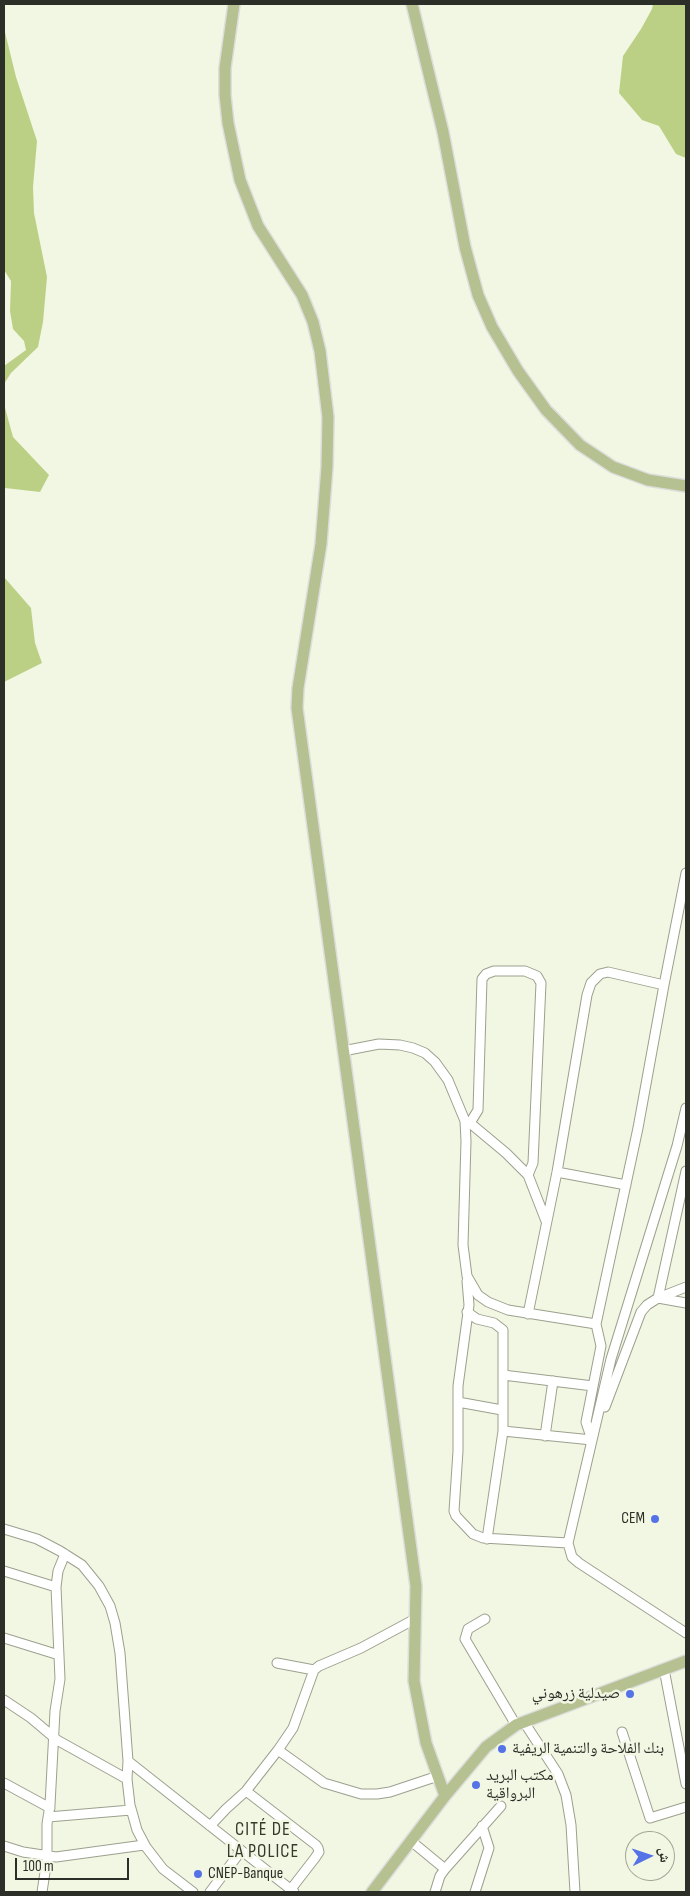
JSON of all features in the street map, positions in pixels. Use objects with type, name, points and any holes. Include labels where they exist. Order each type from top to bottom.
[{"type":"main road","points":[[234,4],[225,68],[225,94],[228,123],[240,180],[258,226],[302,295],[313,322],[320,351],[328,417],[327,467],[321,544],[298,688],[297,708],[416,1586],[414,1681],[426,1743],[445,1796]]},
{"type":"main road","points":[[412,4],[443,132],[465,247],[478,295],[492,327],[518,371],[546,410],[580,445],[613,467],[648,480],[686,486]]},
{"type":"main road","points":[[372,1892],[445,1796],[486,1747],[520,1724],[546,1712],[686,1661]]},
{"type":"street","points":[[592,1440],[586,1422],[601,1346],[596,1324],[638,1128],[686,873]]},
{"type":"street","points":[[528,1175],[533,1163],[541,983],[537,976],[525,971],[494,971],[486,974],[482,979],[478,1110],[467,1122],[462,1245],[469,1305],[458,1386],[458,1451],[454,1512],[473,1534],[487,1539],[568,1543]]},
{"type":"street","points":[[528,1314],[546,1221],[558,1172],[591,983],[600,974],[608,972],[664,986]]},
{"type":"street","points":[[343,1051],[388,1044],[413,1048],[425,1053],[442,1070],[467,1122],[506,1152],[528,1175],[546,1221]]},
{"type":"street","points":[[686,1108],[677,1146],[611,1359],[568,1543],[572,1557],[579,1563],[686,1633]]},
{"type":"street","points":[[658,1298],[686,1171]]},
{"type":"street","points":[[558,1172],[626,1185]]},
{"type":"street","points":[[467,1276],[478,1295],[498,1307],[528,1314],[596,1324]]},
{"type":"street","points":[[592,1440],[642,1312],[647,1305],[658,1298],[686,1287]]},
{"type":"street","points":[[658,1298],[686,1303]]},
{"type":"street","points":[[467,1312],[477,1319],[494,1323],[503,1330],[502,1431],[487,1539]]},
{"type":"street","points":[[503,1375],[593,1386]]},
{"type":"street","points":[[544,1436],[553,1381]]},
{"type":"street","points":[[458,1402],[502,1410]]},
{"type":"street","points":[[502,1431],[592,1440]]},
{"type":"street","points":[[4,1528],[37,1539],[82,1565],[99,1586],[110,1606],[116,1623],[120,1652],[128,1761],[127,1779],[131,1810],[144,1845],[163,1869],[192,1892]]},
{"type":"street","points":[[42,1892],[47,1856],[47,1824],[55,1711],[60,1679],[56,1588],[58,1572],[65,1554]]},
{"type":"street","points":[[4,1571],[56,1588]]},
{"type":"street","points":[[210,1826],[246,1791],[278,1750],[298,1718],[314,1670],[319,1666],[361,1648],[415,1619]]},
{"type":"street","points":[[485,1619],[468,1629],[465,1639],[520,1724],[558,1774],[566,1795],[571,1824],[575,1892]]},
{"type":"street","points":[[4,1638],[59,1655]]},
{"type":"street","points":[[277,1663],[314,1670]]},
{"type":"street","points":[[664,1669],[686,1784]]},
{"type":"street","points":[[4,1700],[31,1718],[53,1737],[127,1779]]},
{"type":"street","points":[[622,1732],[650,1818],[686,1807]]},
{"type":"street","points":[[278,1750],[324,1783],[361,1794],[390,1792],[438,1776]]},
{"type":"street","points":[[128,1761],[292,1891],[315,1858],[318,1848],[316,1844],[246,1791]]},
{"type":"street","points":[[4,1783],[49,1812],[131,1810]]},
{"type":"street","points":[[435,1892],[440,1876],[501,1806]]},
{"type":"street","points":[[475,1892],[489,1848],[482,1826]]},
{"type":"street","points":[[411,1841],[445,1870]]},
{"type":"street","points":[[4,1846],[23,1852],[56,1857],[144,1845]]},
{"type":"street","points":[[210,1892],[241,1851]]},
{"type":"green space","points":[[653,4],[686,4],[686,158],[676,154],[659,126],[642,120],[619,93],[623,56],[641,29]]},
{"type":"green space","points":[[4,28],[16,77],[37,141],[33,187],[34,213],[47,277],[43,322],[38,347],[11,373],[4,384],[4,366],[26,350],[24,341],[13,329],[10,311],[11,281],[4,270]]},
{"type":"green space","points":[[4,404],[13,437],[49,475],[40,492],[5,488],[4,490]]},
{"type":"green space","points":[[4,577],[31,608],[35,643],[42,663],[4,682]]},
{"type":"place","name":"CEM","points":[[655,1519]]},
{"type":"place","name":"صيدلية زرهوني","points":[[630,1694]]},
{"type":"place","name":"بنك الفلاحة والتنمية الريفية","points":[[502,1749]]},
{"type":"place","name":"مكتب البريد البرواقية","points":[[476,1785]]},
{"type":"place","name":"CNEP-Banque","points":[[198,1874]]},
{"type":"district","name":"CITÉ DE LA POLICE","points":[[263,1841]]}]
